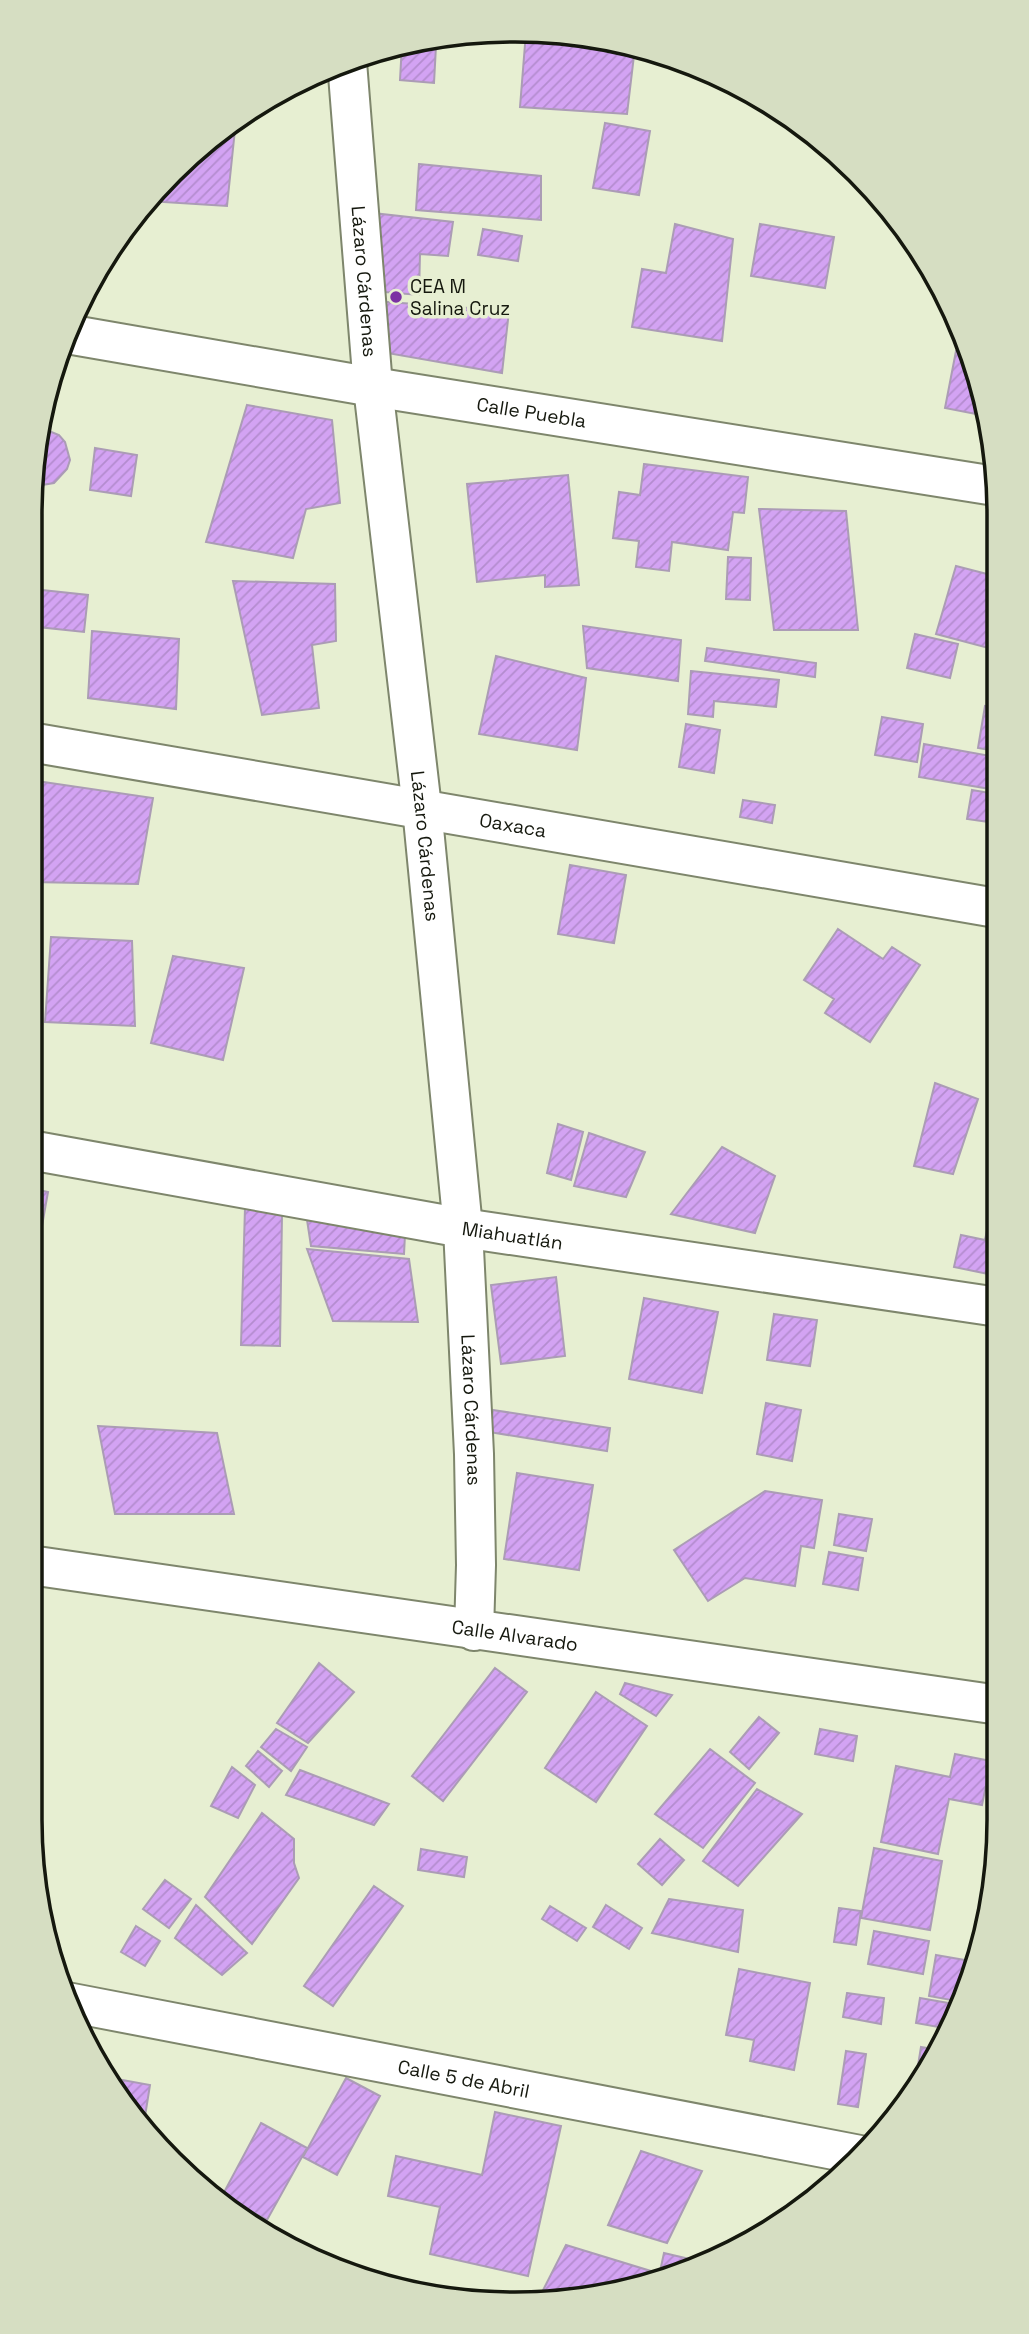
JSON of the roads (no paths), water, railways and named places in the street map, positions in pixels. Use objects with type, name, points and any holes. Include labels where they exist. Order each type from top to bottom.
[{"type":"street","name":"Lázaro Cárdenas","points":[[347,73],[373,387],[422,808],[463,1228],[474,1454],[474,1631]]},
{"type":"street","name":"Calle Puebla","points":[[77,336],[373,387],[986,485]]},
{"type":"street","name":"Oaxaca","points":[[42,744],[987,906]]},
{"type":"street","name":"Miahuatlán","points":[[42,1152],[463,1228],[987,1305]]},
{"type":"street","name":"Calle Alvarado","points":[[42,1567],[987,1704]]},
{"type":"street","name":"Calle 5 de Abril","points":[[80,2005],[850,2153]]},
{"type":"place","name":"CEA M Salina Cruz","points":[[396,297]]}]
